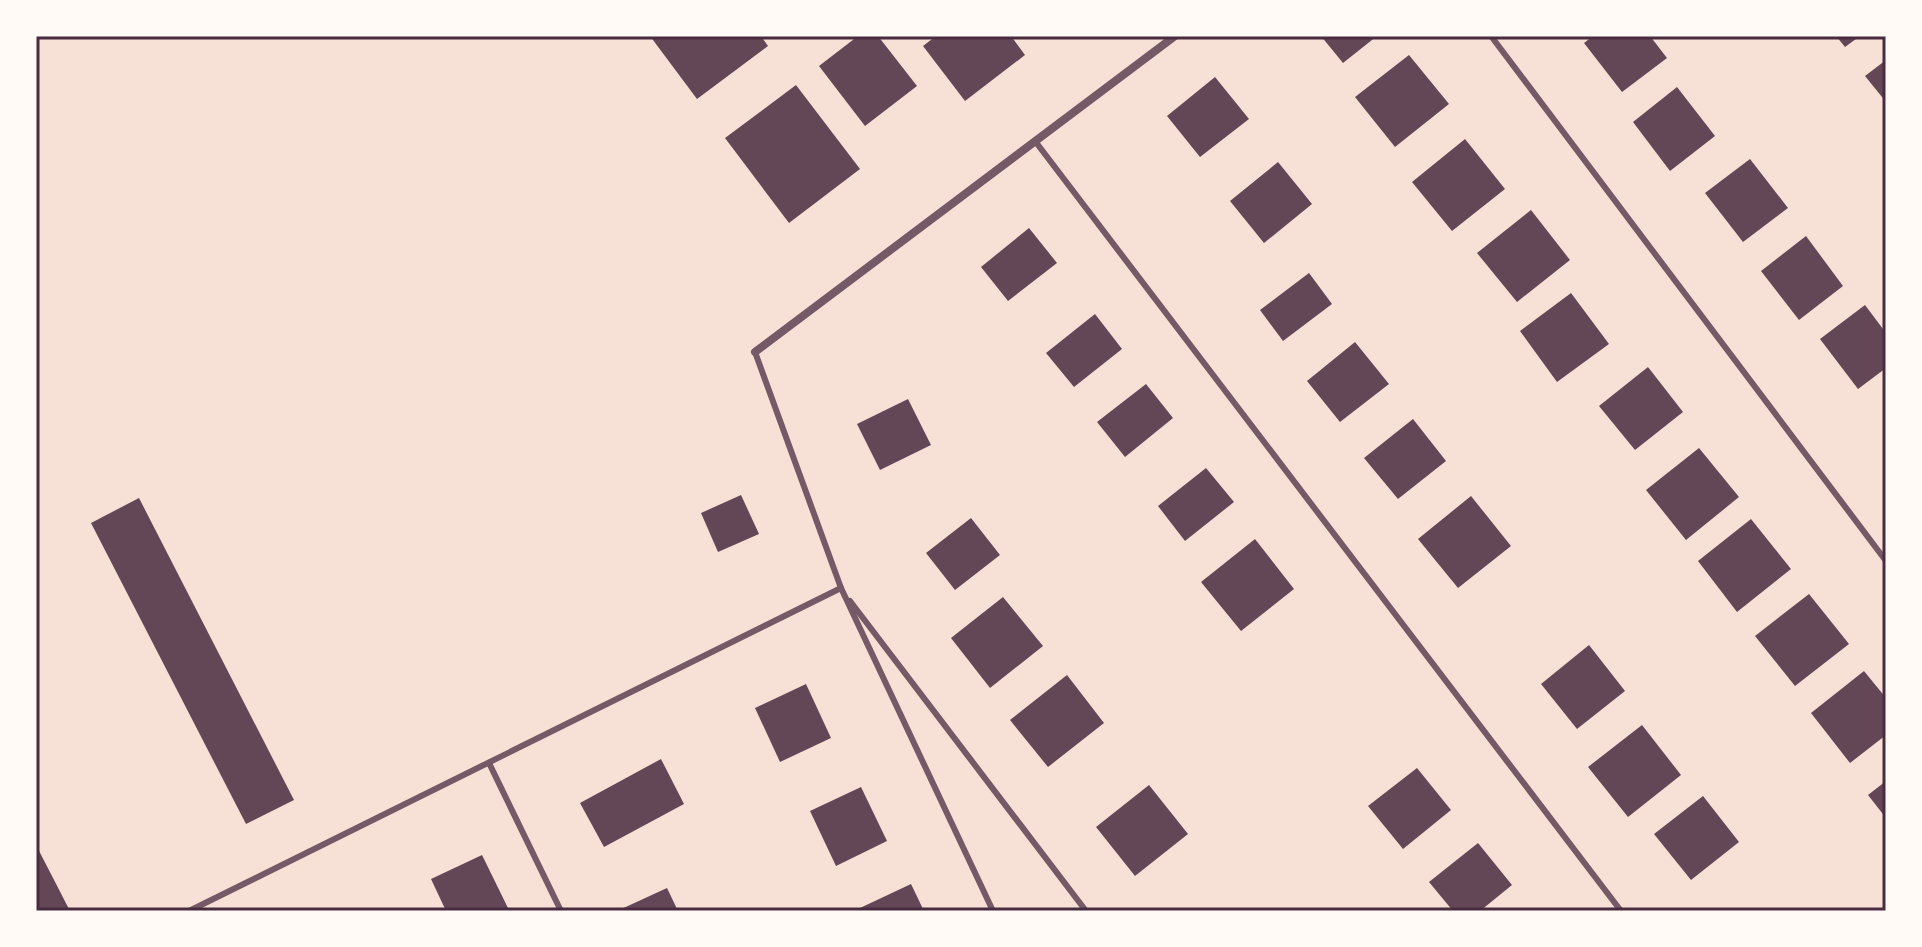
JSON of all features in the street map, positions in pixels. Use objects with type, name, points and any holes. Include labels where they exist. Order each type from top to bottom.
[{"type":"street","points":[[755,352],[1175,36]]},
{"type":"lane","points":[[1491,36],[1886,561]]},
{"type":"lane","points":[[1035,141],[1621,911]]},
{"type":"lane","points":[[755,352],[841,588],[993,911]]},
{"type":"lane","points":[[189,911],[841,588]]},
{"type":"lane","points":[[841,588],[1086,911]]},
{"type":"lane","points":[[489,763],[561,911]]},
{"type":"building","points":[[650,36],[761,36],[768,46],[697,99]]},
{"type":"building","points":[[858,36],[878,36],[917,86],[865,126],[819,66]]},
{"type":"building","points":[[936,36],[1011,36],[1025,55],[965,101],[923,46]]},
{"type":"building","points":[[1321,36],[1377,36],[1343,63]]},
{"type":"building","points":[[1593,36],[1650,36],[1667,58],[1622,92],[1584,43]]},
{"type":"building","points":[[1836,36],[1860,36],[1845,47]]},
{"type":"building","points":[[1409,55],[1449,104],[1395,147],[1355,97]]},
{"type":"building","points":[[1886,60],[1886,102],[1865,76]]},
{"type":"building","points":[[1215,77],[1249,119],[1200,157],[1167,116]]},
{"type":"building","points":[[796,85],[860,169],[789,223],[725,138]]},
{"type":"building","points":[[1677,87],[1715,136],[1670,171],[1633,122]]},
{"type":"building","points":[[1465,139],[1505,189],[1452,231],[1412,182]]},
{"type":"building","points":[[1750,159],[1788,208],[1743,242],[1705,193]]},
{"type":"building","points":[[1278,162],[1312,204],[1264,243],[1230,201]]},
{"type":"building","points":[[1531,210],[1570,260],[1517,302],[1477,253]]},
{"type":"building","points":[[1029,228],[1057,263],[1008,301],[981,267]]},
{"type":"building","points":[[1806,236],[1843,286],[1799,320],[1761,271]]},
{"type":"building","points":[[1309,273],[1332,304],[1283,341],[1260,310]]},
{"type":"building","points":[[1571,293],[1609,344],[1557,382],[1520,331]]},
{"type":"building","points":[[1865,305],[1886,333],[1886,368],[1858,389],[1820,339]]},
{"type":"building","points":[[1095,314],[1122,349],[1074,387],[1046,353]]},
{"type":"building","points":[[1355,342],[1389,384],[1340,422],[1307,381]]},
{"type":"building","points":[[1648,367],[1683,412],[1635,450],[1599,406]]},
{"type":"building","points":[[1146,384],[1173,418],[1125,457],[1097,422]]},
{"type":"building","points":[[908,399],[931,445],[880,470],[857,424]]},
{"type":"building","points":[[1413,419],[1446,461],[1398,499],[1364,458]]},
{"type":"building","points":[[1699,448],[1739,497],[1686,540],[1646,490]]},
{"type":"building","points":[[1206,468],[1234,502],[1185,541],[1158,506]]},
{"type":"building","points":[[741,495],[759,534],[718,552],[701,513]]},
{"type":"building","points":[[1471,496],[1511,546],[1458,588],[1418,539]]},
{"type":"building","points":[[139,498],[294,800],[246,824],[91,523]]},
{"type":"building","points":[[971,518],[1000,555],[955,590],[926,553]]},
{"type":"building","points":[[1751,519],[1791,569],[1737,612],[1698,561]]},
{"type":"building","points":[[1255,539],[1294,589],[1241,631],[1201,582]]},
{"type":"building","points":[[1809,594],[1849,644],[1795,686],[1755,636]]},
{"type":"building","points":[[1003,597],[1043,646],[990,688],[951,638]]},
{"type":"building","points":[[1589,645],[1625,691],[1577,729],[1541,684]]},
{"type":"building","points":[[1864,671],[1886,698],[1886,735],[1850,763],[1811,713]]},
{"type":"building","points":[[1067,675],[1104,723],[1048,767],[1010,720]]},
{"type":"building","points":[[806,684],[831,738],[780,762],[755,708]]},
{"type":"building","points":[[1642,725],[1681,775],[1628,817],[1588,767]]},
{"type":"building","points":[[661,759],[684,804],[604,847],[580,803]]},
{"type":"building","points":[[1417,768],[1451,810],[1403,849],[1368,806]]},
{"type":"building","points":[[1886,781],[1886,818],[1868,795]]},
{"type":"building","points":[[1149,785],[1188,834],[1135,876],[1096,827]]},
{"type":"building","points":[[861,787],[887,841],[836,866],[810,811]]},
{"type":"building","points":[[1703,796],[1739,842],[1691,880],[1654,834]]},
{"type":"building","points":[[1478,843],[1512,885],[1480,911],[1453,911],[1429,882]]},
{"type":"building","points":[[36,845],[52,876],[70,911],[36,911]]},
{"type":"building","points":[[482,855],[508,908],[502,911],[446,911],[431,879]]},
{"type":"building","points":[[911,884],[924,911],[862,911],[860,908]]},
{"type":"building","points":[[667,888],[678,911],[617,911]]}]
